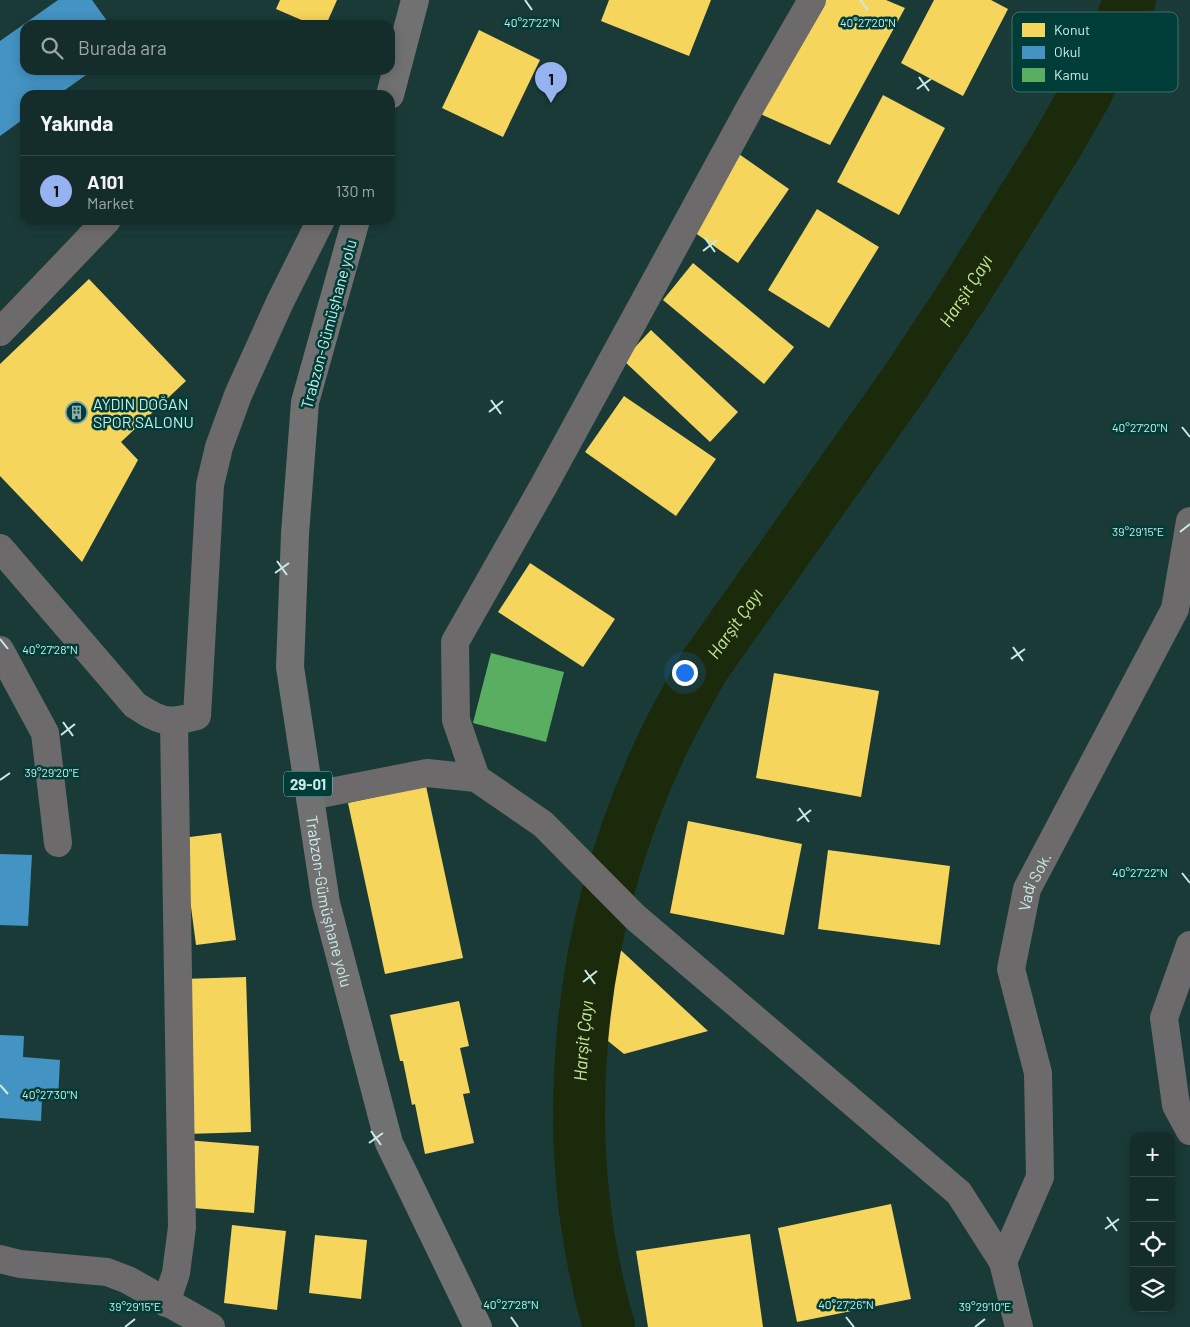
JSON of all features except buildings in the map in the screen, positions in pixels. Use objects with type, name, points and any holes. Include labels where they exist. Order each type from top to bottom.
[{"type":"main road","points":[[391,90],[415,0]]},
{"type":"main road","name":"Trabzon-Gümüşhane yolu","points":[[355,225],[305,402],[295,534],[290,667],[326,902],[389,1143],[478,1327]]},
{"type":"street","points":[[476,778],[456,720],[455,642],[543,487],[752,104],[812,0]]},
{"type":"street","points":[[0,332],[102,225]]},
{"type":"street","points":[[0,548],[135,705],[152,716],[174,722],[197,716],[210,485],[219,447],[238,395],[280,302],[318,225]]},
{"type":"street","name":"Vadi Sok.","points":[[1002,1262],[1040,1177],[1038,1073],[1011,969],[1027,889],[1176,609],[1190,521]]},
{"type":"street","points":[[0,650],[45,733],[58,843]]},
{"type":"street","points":[[166,1303],[176,1273],[182,1228],[174,722]]},
{"type":"street","points":[[310,796],[427,773],[476,778],[543,824],[635,917],[959,1193],[1002,1262],[1019,1327]]},
{"type":"street","points":[[1190,944],[1164,1018],[1176,1106],[1190,1131]]},
{"type":"street","points":[[0,1259],[20,1264],[107,1272],[128,1280],[211,1327]]},
{"type":"waterway","name":"Harşit Çayı","points":[[1125,12],[1130,0]]},
{"type":"waterway","name":"Harşit Çayı","points":[[609,1327],[592,1256],[582,1184],[579,1111],[582,1038],[592,966],[607,895],[629,825],[661,746],[705,665],[906,381],[966,290],[1056,146],[1087,92]]},
{"type":"place","name":"A101","points":[[551,103]]},
{"type":"place","name":"AYDIN DOĞAN SPOR SALONU","points":[[77,412]]}]
